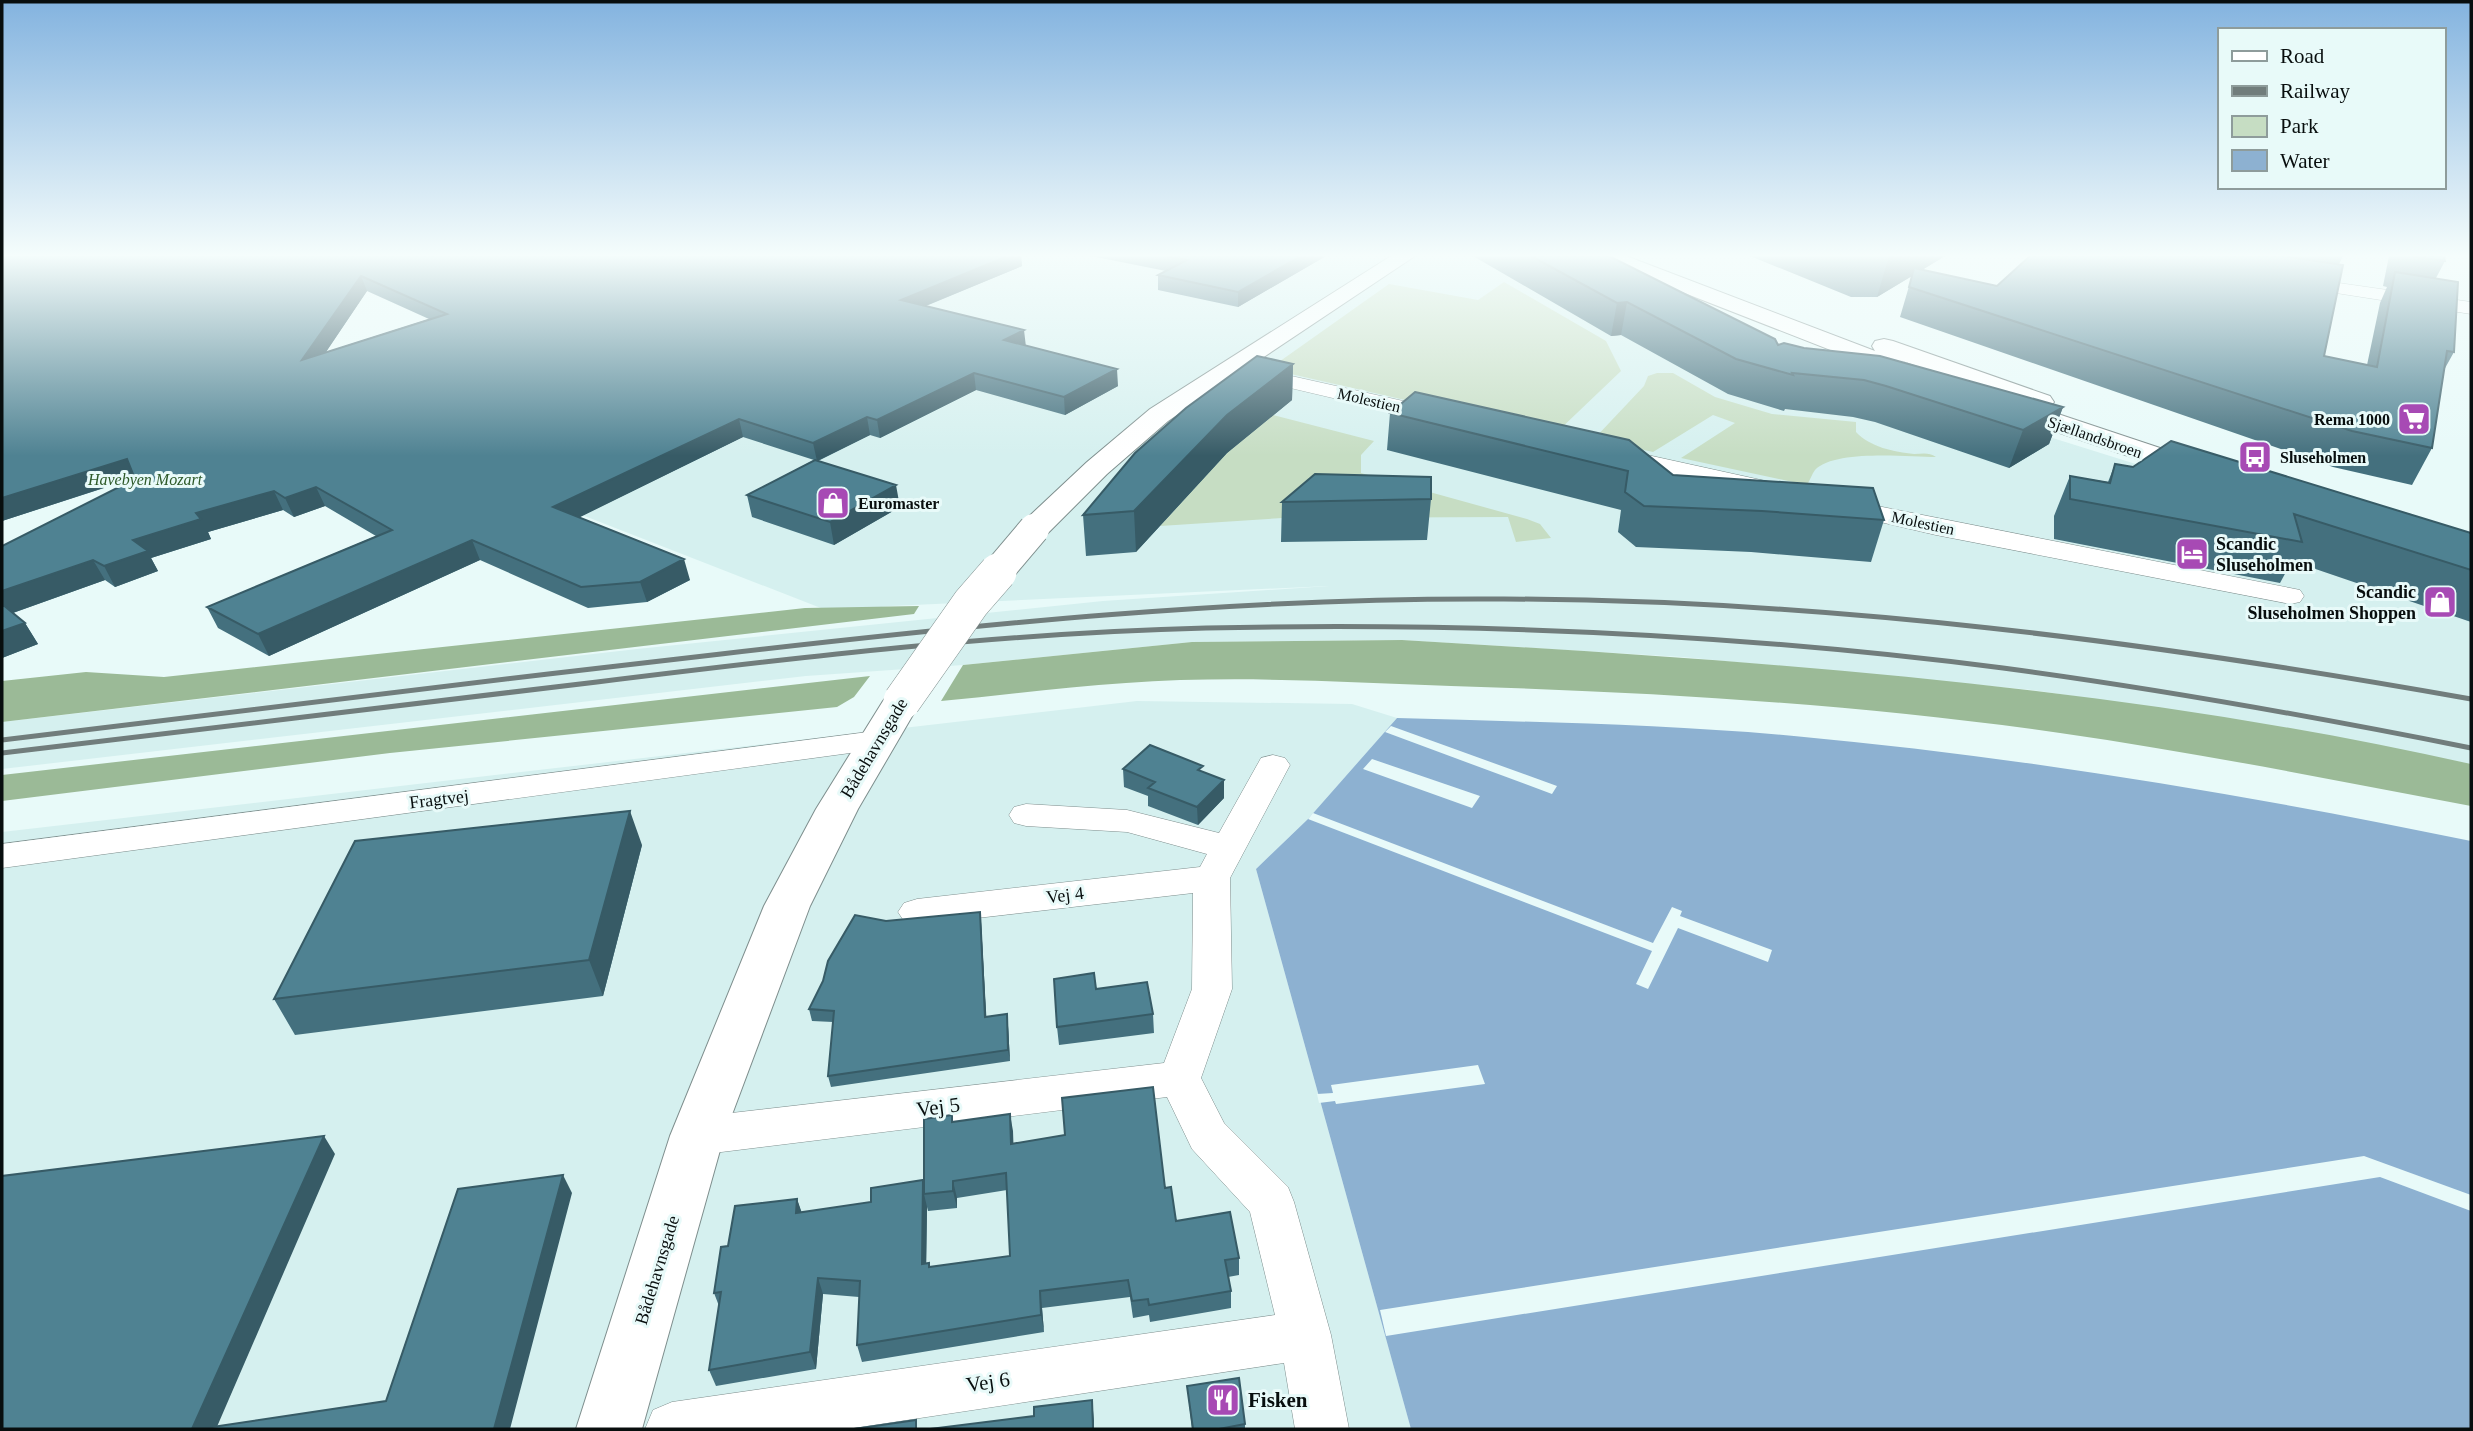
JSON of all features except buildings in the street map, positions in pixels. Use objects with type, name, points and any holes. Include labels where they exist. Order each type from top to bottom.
[{"type":"street","name":"Bådehavnsgade","points":[[609,1429],[697,1136],[787,906],[889,721],[971,603],[1034,529],[1097,468],[1159,415],[1300,323]]},
{"type":"street","name":"Sjællandsbroen","points":[[1779,323],[2126,448],[2229,471],[1822,323]]},
{"type":"street","name":"Molestien","points":[[1229,368],[1466,422]]},
{"type":"street","points":[[1591,450],[1789,494]]},
{"type":"street","name":"Molestien","points":[[1814,499],[1936,527],[2290,596]]},
{"type":"street","name":"Fragtvej","points":[[2,856],[889,721]]},
{"type":"street","points":[[1273,765],[1220,862],[1212,989],[1180,1078],[1208,1136],[1271,1202],[1305,1335],[1322,1429]]},
{"type":"street","points":[[1026,815],[1127,821],[1220,862]]},
{"type":"street","name":"Vej 4","points":[[917,912],[1220,862]]},
{"type":"street","name":"Vej 5","points":[[697,1136],[1180,1078]]},
{"type":"street","name":"Vej 6","points":[[672,1429],[1305,1335]]},
{"type":"shaded area","points":[[839,323],[1723,323],[1899,390],[2471,569],[2471,764],[2231,719],[2032,690],[1682,657],[1402,640],[1192,642],[963,665],[806,676],[2,769],[2,722],[637,649],[1103,601],[1329,586],[891,606],[831,612],[500,483]]},
{"type":"shaded area","points":[[1137,701],[1352,704],[1397,718],[1308,819],[1256,869],[1411,1429],[2,1429],[2,832]]},
{"type":"green space","points":[[1334,323],[1575,323],[1606,341],[1621,371],[1555,434],[1269,369]]},
{"type":"green space","points":[[1673,373],[1715,397],[1772,414],[1856,422],[1856,432],[1875,445],[1898,452],[1936,457],[1872,456],[1838,459],[1815,470],[1807,485],[1681,458],[1735,423],[1713,415],[1653,452],[1594,439],[1644,386],[1648,376]]},
{"type":"green space","points":[[1273,415],[1374,441],[1361,455],[1361,473],[1527,519],[1540,524],[1551,538],[1516,542],[1508,517],[1282,518],[1160,526],[1227,453]]},
{"type":"green space","points":[[919,606],[914,614],[2,722],[2,681],[86,672],[164,677],[805,608]]},
{"type":"green space","points":[[1402,640],[1671,657],[1940,680],[2206,714],[2471,764],[2471,806],[2215,758],[2060,733],[1908,714],[1756,701],[1248,679],[1126,683],[941,701],[963,665],[1192,642]]},
{"type":"green space","points":[[870,676],[854,697],[837,707],[390,753],[2,801],[2,775]]},
{"type":"water","points":[[1397,718],[1695,729],[1879,745],[2134,779],[2471,841],[2471,1429],[1411,1429],[1256,869],[1308,819]]},
{"type":"pier","points":[[2441,389],[2471,397],[2471,412],[2442,406]]},
{"type":"pier","points":[[1391,726],[1557,786],[1552,794],[1385,732]]},
{"type":"pier","points":[[1372,759],[1480,796],[1472,808],[1363,769]]},
{"type":"pier","points":[[1313,813],[1653,943],[1672,907],[1682,911],[1680,916],[1772,950],[1768,962],[1678,928],[1648,989],[1636,984],[1652,951],[1308,819]]},
{"type":"pier","points":[[1478,1065],[1485,1084],[1336,1104],[1335,1101],[1319,1103],[1317,1094],[1333,1093],[1331,1085]]},
{"type":"pier","points":[[2364,1156],[2471,1195],[2471,1211],[2380,1177],[1386,1336],[1380,1310]]},
{"type":"railway","points":[[2,740],[916,632],[1112,614],[1406,600],[1626,601],[1868,616],[1989,628],[2231,659],[2471,699]]},
{"type":"railway","points":[[2,753],[901,647],[1130,631],[1306,627],[1605,633],[1904,656],[2179,694],[2471,748]]},
{"type":"place","name":"Rema 1000","points":[[2414,419]]},
{"type":"place","name":"Sluseholmen","points":[[2255,457]]},
{"type":"place","name":"Euromaster","points":[[833,503]]},
{"type":"place","name":"Scandic Sluseholmen","points":[[2192,554]]},
{"type":"place","name":"Scandic Sluseholmen Shoppen","points":[[2440,602]]},
{"type":"place","name":"Fisken","points":[[1223,1400]]},
{"type":"park label","name":"Havebyen Mozart","points":[[145,479]]}]
